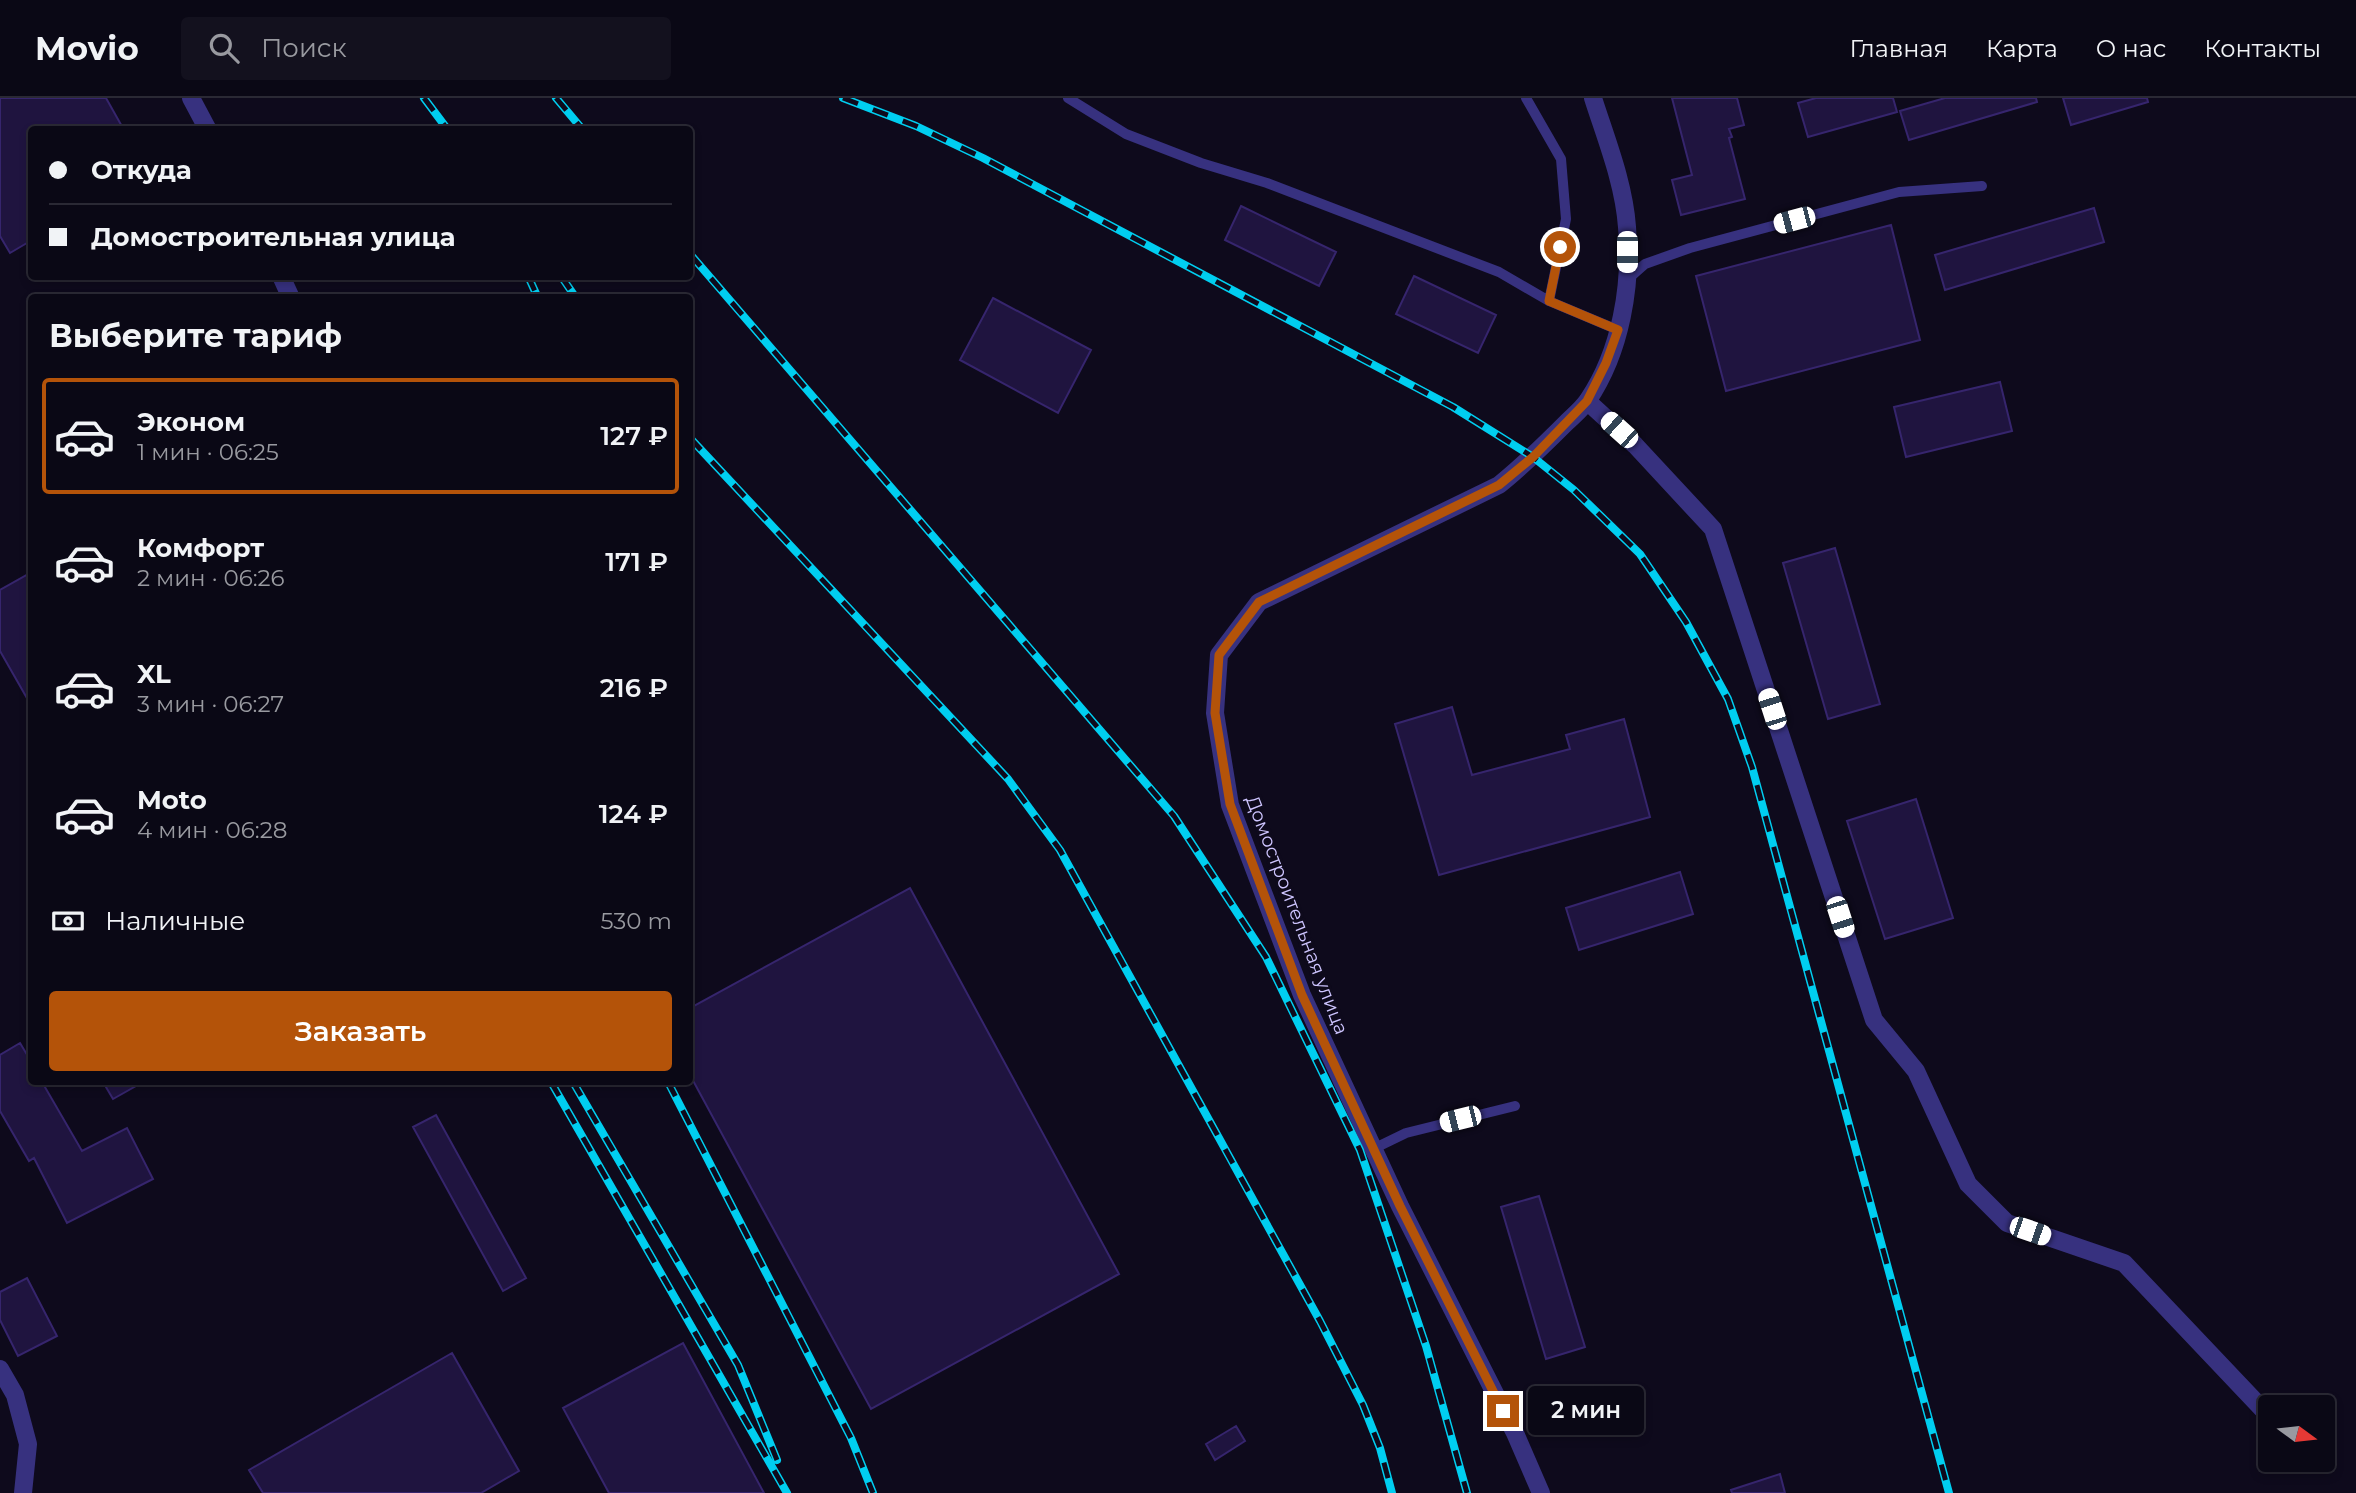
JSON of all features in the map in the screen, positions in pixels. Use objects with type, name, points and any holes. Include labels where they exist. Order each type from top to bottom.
[{"type":"street","points":[[191,98],[206,126]]},
{"type":"street","name":"Домостроительная улица","points":[[1541,1493],[1515,1433],[1400,1206],[1302,995],[1230,804],[1215,713],[1219,655],[1259,602],[1499,485],[1533,457],[1587,401],[1606,363],[1618,330],[1628,279],[1627,225],[1614,164],[1593,98]]},
{"type":"street","points":[[1587,401],[1636,444],[1713,528],[1874,1020],[1916,1071],[1968,1184],[2007,1223],[2124,1263],[2258,1404]]},
{"type":"street","points":[[0,1369],[15,1395],[29,1444],[23,1493]]},
{"type":"lane","points":[[1069,98],[1126,134],[1201,163],[1268,183],[1499,272],[1549,301],[1618,330]]},
{"type":"lane","points":[[1527,98],[1561,159],[1566,219],[1549,301]]},
{"type":"lane","points":[[1628,279],[1645,264],[1690,248],[1899,192],[1982,186]]},
{"type":"lane","points":[[1373,1149],[1406,1133],[1515,1106]]},
{"type":"building","points":[[0,98],[106,98],[122,126],[28,126],[28,242],[10,253],[0,236]]},
{"type":"building","points":[[1672,98],[1737,98],[1744,125],[1729,129],[1732,137],[1729,138],[1745,199],[1681,215],[1672,180],[1692,175]]},
{"type":"building","points":[[1816,98],[1893,98],[1897,112],[1808,137],[1798,103]]},
{"type":"building","points":[[1945,98],[2036,98],[2037,102],[1909,140],[1900,111]]},
{"type":"building","points":[[2063,98],[2147,98],[2148,102],[2071,125]]},
{"type":"building","points":[[1241,206],[1336,252],[1319,286],[1225,240]]},
{"type":"building","points":[[2094,208],[2104,242],[1945,290],[1935,255]]},
{"type":"building","points":[[1891,225],[1920,340],[1726,391],[1696,276]]},
{"type":"building","points":[[1414,276],[1496,315],[1478,353],[1396,314]]},
{"type":"building","points":[[993,298],[1091,350],[1058,413],[960,360]]},
{"type":"building","points":[[2000,382],[2012,431],[1906,457],[1894,407]]},
{"type":"building","points":[[1835,548],[1880,704],[1828,719],[1783,563]]},
{"type":"building","points":[[28,574],[28,700],[0,651],[0,590]]},
{"type":"building","points":[[1452,707],[1472,775],[1570,749],[1566,735],[1624,719],[1650,817],[1439,875],[1395,724]]},
{"type":"building","points":[[1916,799],[1953,918],[1885,939],[1847,821]]},
{"type":"building","points":[[1680,872],[1693,914],[1579,950],[1566,908]]},
{"type":"building","points":[[910,888],[1119,1274],[871,1409],[693,1081],[693,1006]]},
{"type":"building","points":[[20,1043],[28,1056],[28,1085],[44,1085],[82,1151],[127,1128],[153,1179],[67,1223],[34,1158],[29,1161],[0,1111],[0,1055]]},
{"type":"building","points":[[105,1085],[138,1085],[113,1099]]},
{"type":"building","points":[[436,1115],[526,1278],[503,1291],[413,1127]]},
{"type":"building","points":[[1539,1196],[1585,1347],[1546,1359],[1501,1207]]},
{"type":"building","points":[[27,1278],[57,1336],[18,1356],[0,1320],[0,1292]]},
{"type":"building","points":[[683,1343],[764,1493],[609,1493],[563,1408]]},
{"type":"building","points":[[452,1353],[519,1471],[481,1493],[263,1493],[249,1470]]},
{"type":"building","points":[[1236,1426],[1245,1441],[1215,1460],[1206,1444]]},
{"type":"building","points":[[1780,1474],[1785,1493],[1732,1493],[1731,1490]]},
{"type":"railway","points":[[424,98],[445,126]]},
{"type":"railway","points":[[556,98],[580,126]]},
{"type":"railway","points":[[843,98],[916,126],[983,158],[1453,407],[1533,457],[1574,490],[1640,554],[1686,622],[1728,699],[1752,767],[1949,1493]]},
{"type":"railway","points":[[693,257],[1174,816],[1266,957],[1360,1150],[1426,1346],[1467,1493]]},
{"type":"railway","points":[[530,280],[536,294]]},
{"type":"railway","points":[[564,280],[573,294]]},
{"type":"railway","points":[[693,441],[1008,779],[1060,850],[1320,1321],[1363,1405],[1380,1448],[1392,1493]]},
{"type":"railway","points":[[553,1085],[787,1493]]},
{"type":"railway","points":[[575,1085],[738,1365],[777,1460]]},
{"type":"railway","points":[[670,1085],[851,1438],[873,1493]]},
{"type":"route","points":[[1503,1411],[1400,1206],[1302,995],[1230,804],[1215,713],[1219,655],[1259,602],[1499,485],[1533,457],[1587,401],[1606,363],[1618,330],[1549,301],[1560,247]]}]
